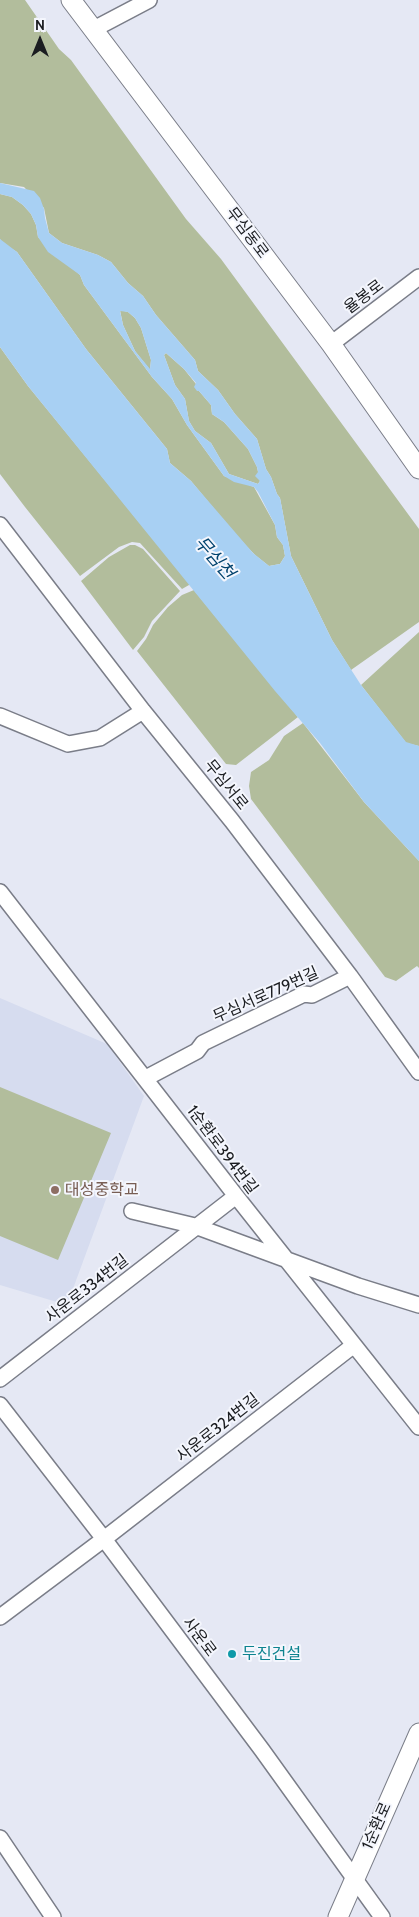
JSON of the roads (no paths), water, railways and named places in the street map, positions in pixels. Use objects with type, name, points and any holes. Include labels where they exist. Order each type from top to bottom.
[{"type":"main road","name":"무심동로","points":[[71,0],[331,344],[419,469]]},
{"type":"main road","name":"1순환로","points":[[338,1917],[419,1735]]},
{"type":"street","points":[[94,29],[149,0]]},
{"type":"street","name":"율봉로","points":[[331,344],[419,278]]},
{"type":"street","name":"무심서로","points":[[0,525],[143,710],[232,821],[350,976],[419,1072]]},
{"type":"street","points":[[0,716],[68,744],[100,738],[143,710]]},
{"type":"street","name":"1순환로394번길","points":[[0,892],[284,1258],[419,1427]]},
{"type":"street","name":"무심서로779번길","points":[[146,1078],[197,1051],[203,1043],[211,1039],[304,994],[312,995],[350,976]]},
{"type":"street","name":"사운로334번길","points":[[0,1379],[236,1196]]},
{"type":"street","points":[[132,1211],[195,1226],[358,1286],[419,1306]]},
{"type":"street","name":"사운로324번길","points":[[0,1617],[104,1539],[354,1345]]},
{"type":"street","name":"사운로","points":[[0,1405],[104,1539],[355,1876],[382,1917]]},
{"type":"street","points":[[0,1838],[53,1917]]},
{"type":"water","name":"무심천","points":[[0,183],[34,191],[40,198],[44,209],[49,233],[62,243],[98,255],[111,262],[128,283],[143,296],[156,315],[195,360],[198,371],[218,390],[235,414],[257,439],[266,469],[280,498],[291,556],[332,640],[361,685],[406,742],[419,746],[419,861],[364,802],[320,743],[275,691],[28,386],[0,347],[0,239],[17,252],[86,349],[167,449],[170,463],[191,481],[253,553],[269,566],[280,564],[285,556],[283,545],[277,537],[275,525],[258,492],[254,487],[234,482],[224,476],[187,425],[172,399],[152,377],[84,285],[80,275],[48,252],[38,237],[36,225],[31,214],[23,205],[12,197],[0,194]],"holes":[[[120,311],[128,312],[135,318],[141,328],[151,360],[150,369],[135,351],[123,325]],[[166,353],[196,383],[194,387],[211,405],[212,414],[224,422],[248,449],[257,467],[258,472],[255,476],[260,481],[258,484],[229,474],[211,443],[195,431],[189,421],[185,399],[175,385],[164,355]]]},
{"type":"place","name":"대성중학교","points":[[55,1190]]},
{"type":"place","name":"두진건설","points":[[232,1654]]}]
